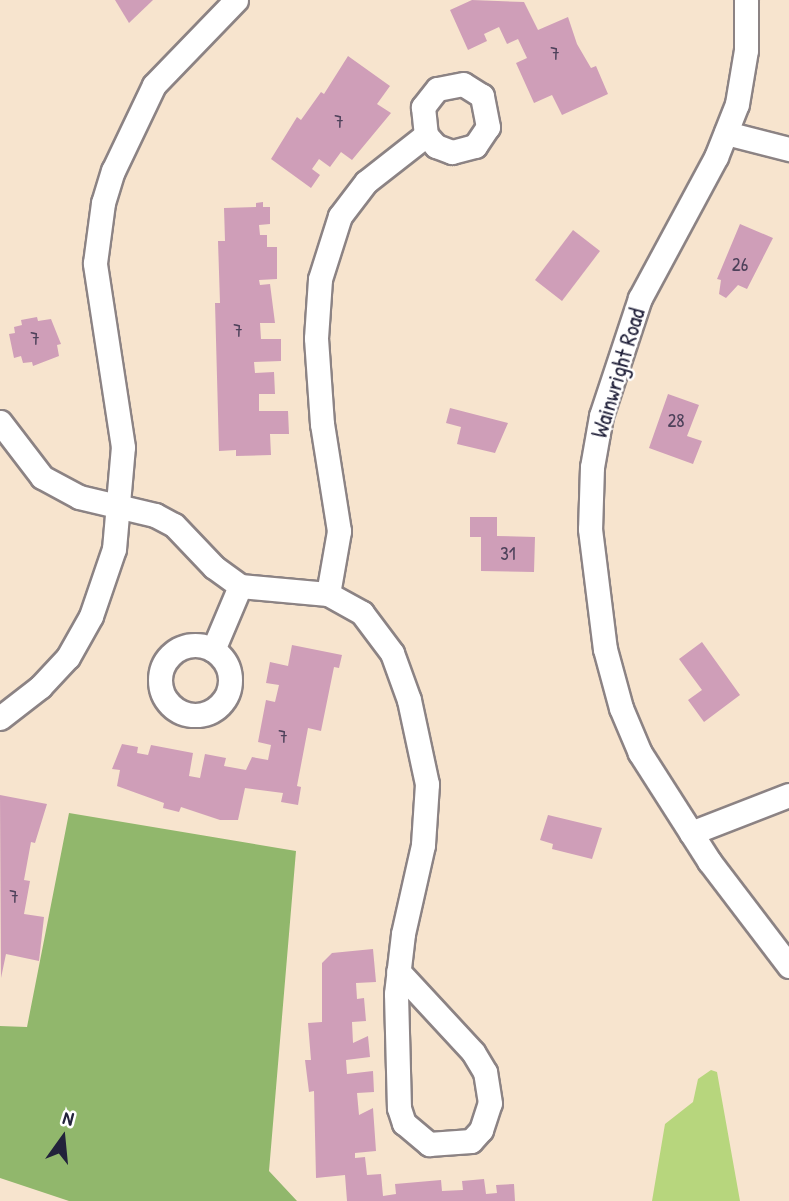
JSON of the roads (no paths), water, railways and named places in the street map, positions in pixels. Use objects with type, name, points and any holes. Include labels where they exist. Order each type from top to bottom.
[{"type":"street","points":[[0,718],[40,687],[68,657],[108,573],[122,508],[120,410],[97,298],[95,262],[103,203],[153,85],[236,0]]},
{"type":"street","name":"Wainwright Road","points":[[746,0],[742,79],[726,133],[640,298],[601,416],[592,467],[593,578],[608,661],[640,753],[691,833],[789,966]]},
{"type":"street","points":[[726,133],[789,149]]},
{"type":"street","points":[[328,594],[339,531],[320,390],[316,318],[320,279],[337,225],[354,198],[387,162],[426,135]]},
{"type":"street","points":[[0,422],[43,477],[79,497],[155,515],[174,525],[214,567],[240,586],[328,594],[362,612],[392,653],[409,700],[427,784],[423,845],[398,971],[395,1053],[404,1123],[429,1144],[471,1141],[481,1130],[490,1103],[485,1072],[474,1052],[398,971]]},
{"type":"street","points":[[213,650],[240,586]]},
{"type":"street","points":[[691,833],[789,795]]}]
